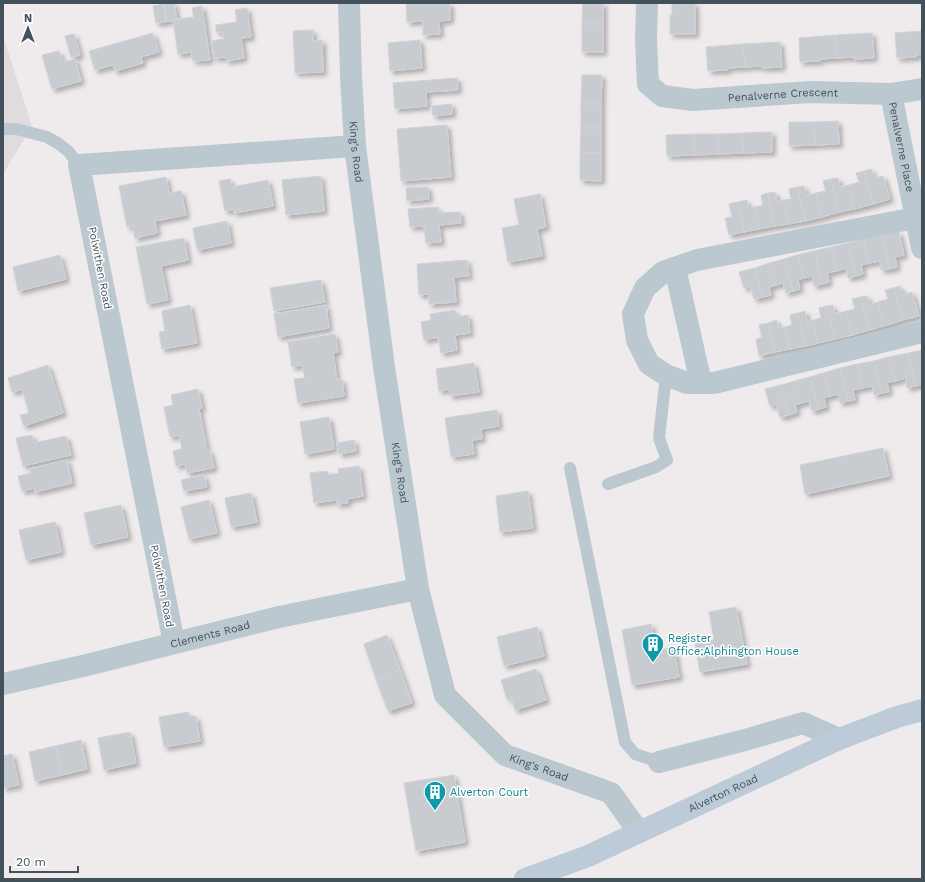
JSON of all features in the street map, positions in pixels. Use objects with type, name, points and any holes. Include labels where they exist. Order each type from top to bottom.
[{"type":"street","name":"King's Road","points":[[349,3],[355,146],[384,367],[418,589],[445,695],[505,755],[611,793],[639,832]]},
{"type":"street","name":"Penalverne Crescent","points":[[647,3],[646,40],[648,84],[662,96],[692,100],[810,92],[891,94],[922,88]]},
{"type":"street","name":"Penalverne Place","points":[[891,94],[922,248]]},
{"type":"street","points":[[79,165],[355,146]]},
{"type":"street","name":"Polwithen Road","points":[[79,165],[174,643]]},
{"type":"street","points":[[916,218],[697,260],[663,272],[645,288],[634,314],[637,340],[649,364],[666,375],[687,383],[714,383],[922,332]]},
{"type":"street","points":[[675,268],[701,383]]},
{"type":"street","name":"Clements Road","points":[[3,684],[87,665],[280,617],[418,589]]},
{"type":"street","name":"Alverton Road","points":[[525,879],[588,856],[839,739],[897,717],[922,710]]},
{"type":"street","points":[[659,762],[745,740],[803,723],[839,739]]},
{"type":"lane","points":[[3,129],[16,129],[47,138],[59,144],[68,151],[79,165]]},
{"type":"lane","points":[[608,484],[656,467],[667,460],[660,438],[666,375]]},
{"type":"lane","points":[[570,468],[625,742],[635,754],[659,762]]},
{"type":"shaded area","points":[[3,36],[32,126],[3,174]]},
{"type":"building","points":[[174,3],[177,20],[167,21],[164,4]]},
{"type":"building","points":[[406,3],[450,3],[450,20],[439,21],[440,34],[423,35],[423,21],[407,22]]},
{"type":"building","points":[[583,3],[603,3],[603,24],[582,24]]},
{"type":"building","points":[[672,3],[695,3],[695,34],[670,34],[670,15],[672,15]]},
{"type":"building","points":[[163,4],[166,22],[156,23],[153,6]]},
{"type":"building","points":[[202,6],[210,60],[193,61],[191,52],[178,54],[173,20],[194,17],[192,8]]},
{"type":"building","points":[[247,8],[251,37],[241,38],[244,58],[227,61],[226,57],[214,58],[212,41],[224,39],[223,32],[216,32],[216,25],[237,22],[235,10]]},
{"type":"building","points":[[582,24],[603,24],[603,52],[582,52]]},
{"type":"building","points":[[313,30],[313,41],[322,40],[323,72],[295,73],[293,31]]},
{"type":"building","points":[[922,31],[922,54],[916,55],[916,57],[897,58],[895,33]]},
{"type":"building","points":[[153,33],[159,52],[141,57],[143,63],[115,71],[113,65],[95,70],[89,51]]},
{"type":"building","points":[[872,33],[874,58],[837,58],[836,35]]},
{"type":"building","points":[[74,34],[80,55],[71,57],[65,36]]},
{"type":"building","points":[[836,35],[837,58],[800,62],[799,38]]},
{"type":"building","points":[[420,40],[422,68],[390,71],[388,43]]},
{"type":"building","points":[[780,42],[782,67],[745,67],[743,44]]},
{"type":"building","points":[[743,44],[745,67],[708,71],[706,47]]},
{"type":"building","points":[[59,51],[63,62],[75,59],[81,81],[52,89],[42,55]]},
{"type":"building","points":[[582,75],[602,75],[601,104],[581,104]]},
{"type":"building","points":[[457,78],[458,90],[426,92],[427,106],[395,109],[393,83]]},
{"type":"building","points":[[452,104],[452,114],[433,116],[432,106]]},
{"type":"building","points":[[581,104],[601,104],[601,128],[581,128]]},
{"type":"building","points":[[838,121],[839,144],[815,145],[814,122]]},
{"type":"building","points":[[789,122],[814,122],[815,145],[789,146]]},
{"type":"building","points":[[447,125],[451,177],[401,181],[397,129]]},
{"type":"building","points":[[581,128],[601,128],[601,153],[580,153]]},
{"type":"building","points":[[772,132],[772,152],[743,153],[742,133]]},
{"type":"building","points":[[742,133],[743,153],[719,154],[718,134]]},
{"type":"building","points":[[694,134],[694,155],[667,156],[666,135]]},
{"type":"building","points":[[694,134],[718,134],[719,154],[694,155]]},
{"type":"building","points":[[580,153],[601,153],[601,181],[580,180]]},
{"type":"building","points":[[871,169],[874,178],[883,176],[890,199],[873,204],[864,171]]},
{"type":"building","points":[[864,171],[873,204],[854,209],[849,185],[859,182],[856,173]]},
{"type":"building","points":[[321,176],[324,211],[286,215],[282,180]]},
{"type":"building","points":[[166,177],[169,193],[181,191],[186,215],[155,221],[157,233],[135,238],[133,226],[127,227],[119,186]]},
{"type":"building","points":[[838,178],[840,187],[849,185],[854,209],[839,212],[831,179]]},
{"type":"building","points":[[230,179],[232,187],[268,180],[273,206],[234,213],[234,209],[225,211],[219,181]]},
{"type":"building","points":[[831,179],[839,212],[822,217],[816,193],[826,191],[823,181]]},
{"type":"building","points":[[804,186],[806,195],[816,193],[822,217],[805,221],[797,187]]},
{"type":"building","points":[[428,187],[429,199],[407,201],[406,188]]},
{"type":"building","points":[[797,187],[805,221],[788,224],[783,200],[791,199],[789,189]]},
{"type":"building","points":[[775,192],[777,202],[783,200],[788,224],[774,226],[768,193]]},
{"type":"building","points":[[768,193],[774,226],[759,229],[755,207],[763,205],[761,195]]},
{"type":"building","points":[[540,194],[546,227],[537,229],[542,256],[508,262],[502,228],[519,225],[514,199]]},
{"type":"building","points":[[747,200],[748,208],[755,207],[759,229],[744,232],[738,202]]},
{"type":"building","points":[[738,202],[744,232],[729,235],[725,218],[732,217],[729,204]]},
{"type":"building","points":[[438,207],[438,213],[460,212],[461,223],[439,225],[441,242],[426,243],[424,226],[410,227],[408,209]]},
{"type":"building","points":[[227,221],[231,243],[197,250],[193,228]]},
{"type":"building","points":[[899,232],[904,255],[895,257],[897,267],[889,269],[882,235]]},
{"type":"building","points":[[882,235],[889,269],[881,270],[880,261],[869,263],[863,239]]},
{"type":"building","points":[[184,238],[188,260],[161,266],[168,300],[147,304],[136,247]]},
{"type":"building","points":[[863,239],[869,263],[861,265],[863,274],[856,276],[848,243]]},
{"type":"building","points":[[848,243],[856,276],[848,278],[846,268],[836,271],[831,247]]},
{"type":"building","points":[[831,247],[836,271],[827,273],[829,282],[822,284],[814,251]]},
{"type":"building","points":[[814,251],[822,284],[814,286],[812,276],[804,278],[797,255]]},
{"type":"building","points":[[60,255],[66,279],[18,291],[13,267]]},
{"type":"building","points":[[797,255],[804,278],[798,280],[800,289],[793,291],[784,259]]},
{"type":"building","points":[[784,259],[793,291],[786,293],[783,283],[776,285],[769,263]]},
{"type":"building","points":[[467,260],[469,276],[454,277],[456,302],[429,304],[429,294],[419,295],[417,264]]},
{"type":"building","points":[[769,263],[776,285],[769,287],[771,295],[763,297],[755,268]]},
{"type":"building","points":[[755,268],[763,297],[754,299],[750,286],[744,288],[739,272]]},
{"type":"building","points":[[321,280],[325,302],[274,311],[270,288]]},
{"type":"building","points":[[900,286],[903,295],[912,292],[919,316],[903,320],[893,288]]},
{"type":"building","points":[[893,288],[903,320],[884,326],[878,302],[888,299],[885,290]]},
{"type":"building","points":[[867,296],[870,305],[878,302],[884,326],[869,330],[860,297]]},
{"type":"building","points":[[860,297],[869,330],[852,335],[846,311],[855,309],[852,299]]},
{"type":"building","points":[[190,305],[197,343],[162,349],[159,332],[165,331],[162,311]]},
{"type":"building","points":[[326,305],[329,328],[278,337],[274,314]]},
{"type":"building","points":[[833,305],[835,314],[846,311],[852,335],[835,339],[827,306]]},
{"type":"building","points":[[827,306],[835,339],[818,343],[813,320],[821,318],[819,308]]},
{"type":"building","points":[[455,310],[456,317],[468,315],[470,333],[455,335],[457,350],[441,353],[438,337],[424,340],[421,322],[431,320],[430,314]]},
{"type":"building","points":[[805,311],[807,321],[813,320],[818,343],[805,346],[798,313]]},
{"type":"building","points":[[798,313],[805,346],[790,349],[785,327],[792,325],[790,315]]},
{"type":"building","points":[[777,320],[778,328],[785,327],[790,349],[775,352],[768,323]]},
{"type":"building","points":[[768,323],[775,352],[759,356],[756,339],[762,338],[759,325]]},
{"type":"building","points":[[335,334],[338,352],[333,353],[337,380],[342,379],[344,396],[298,403],[294,379],[305,378],[302,365],[292,367],[288,342]]},
{"type":"building","points":[[922,350],[922,385],[915,386],[908,353]]},
{"type":"building","points":[[908,353],[915,386],[907,388],[906,378],[895,381],[889,357]]},
{"type":"building","points":[[889,357],[895,381],[887,382],[889,392],[882,393],[874,361]]},
{"type":"building","points":[[874,361],[882,393],[874,395],[872,386],[862,388],[857,364]]},
{"type":"building","points":[[474,363],[479,392],[450,396],[449,389],[439,391],[436,369]]},
{"type":"building","points":[[857,364],[862,388],[853,390],[855,400],[848,401],[840,368]]},
{"type":"building","points":[[48,365],[63,413],[24,426],[20,415],[29,413],[22,389],[12,392],[8,378]]},
{"type":"building","points":[[840,368],[848,401],[840,403],[838,394],[830,396],[823,373]]},
{"type":"building","points":[[823,373],[830,396],[824,398],[826,407],[819,409],[810,377]]},
{"type":"building","points":[[810,377],[819,409],[812,411],[809,401],[802,403],[795,381]]},
{"type":"building","points":[[795,381],[802,403],[795,405],[797,412],[789,415],[781,385]]},
{"type":"building","points":[[781,385],[789,415],[780,417],[776,404],[770,406],[765,389]]},
{"type":"building","points":[[198,389],[202,408],[199,409],[207,451],[210,451],[214,468],[187,473],[185,464],[176,466],[173,451],[182,449],[179,435],[170,437],[164,407],[173,405],[171,395]]},
{"type":"building","points":[[497,410],[499,426],[481,429],[482,439],[472,440],[474,454],[451,457],[445,418]]},
{"type":"building","points":[[329,417],[334,449],[305,454],[300,422]]},
{"type":"building","points":[[32,435],[34,443],[66,436],[71,455],[23,466],[16,438]]},
{"type":"building","points":[[354,440],[356,451],[339,454],[337,443]]},
{"type":"building","points":[[883,448],[889,476],[805,494],[800,465]]},
{"type":"building","points":[[67,460],[72,483],[35,492],[34,488],[22,491],[18,476],[31,473],[30,469]]},
{"type":"building","points":[[359,466],[363,496],[347,499],[348,503],[337,504],[337,500],[314,503],[310,473],[327,471],[328,475],[339,473],[338,469]]},
{"type":"building","points":[[204,475],[207,487],[184,491],[181,480]]},
{"type":"building","points":[[528,491],[533,528],[500,532],[496,496]]},
{"type":"building","points":[[251,493],[257,522],[231,527],[225,498]]},
{"type":"building","points":[[209,500],[217,533],[189,539],[181,507]]},
{"type":"building","points":[[121,505],[128,537],[91,545],[84,513]]},
{"type":"building","points":[[55,522],[61,552],[26,560],[19,530]]},
{"type":"building","points":[[736,607],[747,664],[700,672],[695,644],[714,640],[709,612]]},
{"type":"building","name":"Register Office;Alphington House","points":[[651,624],[656,651],[674,647],[679,677],[632,685],[622,630]]},
{"type":"building","points":[[537,627],[544,656],[504,666],[497,637]]},
{"type":"building","points":[[387,635],[400,670],[376,679],[364,644]]},
{"type":"building","points":[[536,669],[546,700],[515,710],[511,697],[507,699],[501,680]]},
{"type":"building","points":[[400,670],[412,703],[388,711],[376,679]]},
{"type":"building","points":[[188,712],[189,717],[196,716],[200,741],[164,747],[159,717]]},
{"type":"building","points":[[130,732],[136,763],[104,770],[98,738]]},
{"type":"building","points":[[81,740],[87,769],[62,775],[55,746]]},
{"type":"building","points":[[55,746],[62,775],[35,781],[29,752]]},
{"type":"building","points":[[12,754],[19,785],[3,788],[3,756]]},
{"type":"building","name":"Alverton Court","points":[[454,775],[465,842],[416,851],[404,783]]},
{"type":"place","name":"Register Office;Alphington House","points":[[653,664]]},
{"type":"place","name":"Alverton Court","points":[[435,812]]}]
